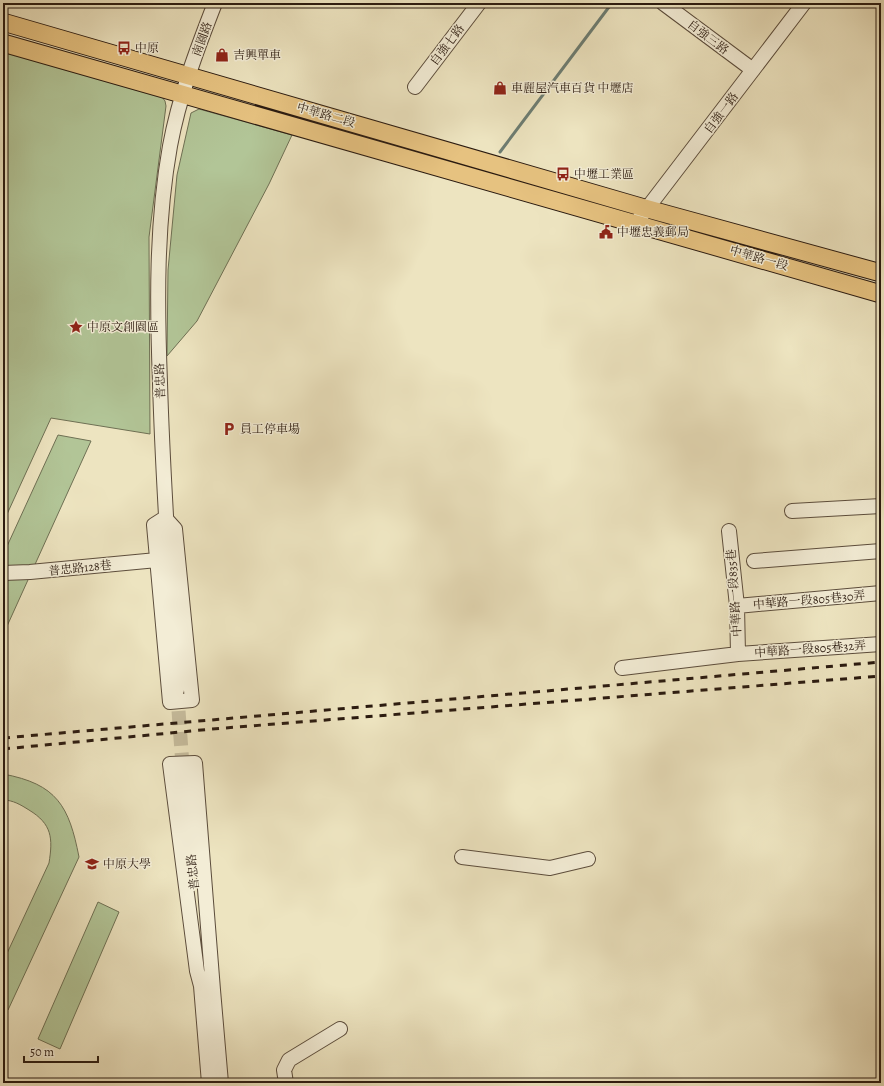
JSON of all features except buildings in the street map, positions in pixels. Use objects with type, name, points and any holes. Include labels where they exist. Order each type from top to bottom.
[{"type":"main road","name":"中華路二段","points":[[3,22],[648,209]]},
{"type":"main road","name":"中華路二段","points":[[3,43],[636,223]]},
{"type":"main road","name":"中華路一段","points":[[648,209],[881,273]]},
{"type":"main road","name":"中華路一段","points":[[636,223],[881,294]]},
{"type":"street","name":"南園路","points":[[189,75],[215,3]]},
{"type":"street","name":"自強七路","points":[[415,87],[479,3]]},
{"type":"street","name":"自強三路","points":[[663,3],[753,70]]},
{"type":"street","name":"自強一路","points":[[636,223],[804,3]]},
{"type":"street","name":"普忠路","points":[[177,690],[165,518],[160,402],[158,276],[162,207],[170,146],[182,95],[189,75]]},
{"type":"street","points":[[792,511],[881,506]]},
{"type":"street","points":[[165,518],[175,529],[192,700],[170,702],[157,560],[154,525],[165,518]]},
{"type":"street","name":"中華路一段835巷","points":[[729,531],[737,606],[738,654]]},
{"type":"street","points":[[754,561],[881,551]]},
{"type":"street","name":"普忠路128巷","points":[[3,573],[30,572],[157,560]]},
{"type":"street","name":"中華路一段805巷30弄","points":[[737,606],[881,594]]},
{"type":"street","name":"中華路一段805巷32弄","points":[[622,668],[738,654],[881,644]]},
{"type":"street","points":[[195,762],[207,988],[197,971],[170,764],[195,762]]},
{"type":"street","name":"普忠路","points":[[183,772],[203,971],[207,988],[221,1083]]},
{"type":"street","points":[[462,857],[550,868],[588,859]]},
{"type":"street","name":"普忠路","points":[[207,988],[209,1083]]},
{"type":"street","points":[[286,1083],[284,1070],[289,1060],[340,1029]]},
{"type":"green space","name":"中原文創園區","points":[[5,49],[162,97],[166,106],[149,237],[150,434],[51,418],[3,523],[3,54]]},
{"type":"green space","points":[[199,109],[292,135],[269,184],[197,321],[167,356],[168,270],[177,175],[191,113]]},
{"type":"green space","points":[[58,435],[91,441],[3,635],[3,555]]},
{"type":"green space","points":[[3,774],[21,778],[36,784],[48,791],[58,800],[65,811],[70,824],[79,857],[8,1010],[3,1013],[3,962],[49,863],[51,846],[49,832],[37,815],[20,805],[3,800]]},
{"type":"green space","points":[[98,902],[119,912],[60,1049],[38,1039]]},
{"type":"waterway","points":[[500,152],[612,3]]},
{"type":"tunnel","points":[[177,690],[183,772]]},
{"type":"railway","points":[[3,738],[881,662]]},
{"type":"railway","points":[[3,749],[212,729],[881,676]]},
{"type":"place","name":"中原","points":[[124,48]]},
{"type":"place","name":"吉興單車","points":[[222,55]]},
{"type":"place","name":"車麗屋汽車百貨 中壢店","points":[[500,88]]},
{"type":"place","name":"中壢工業區","points":[[563,174]]},
{"type":"place","name":"中壢忠義郵局","points":[[606,232]]},
{"type":"place","name":"中原文創園區","points":[[76,327]]},
{"type":"place","name":"員工停車場","points":[[229,429]]},
{"type":"place","name":"中原大學","points":[[92,864]]}]
